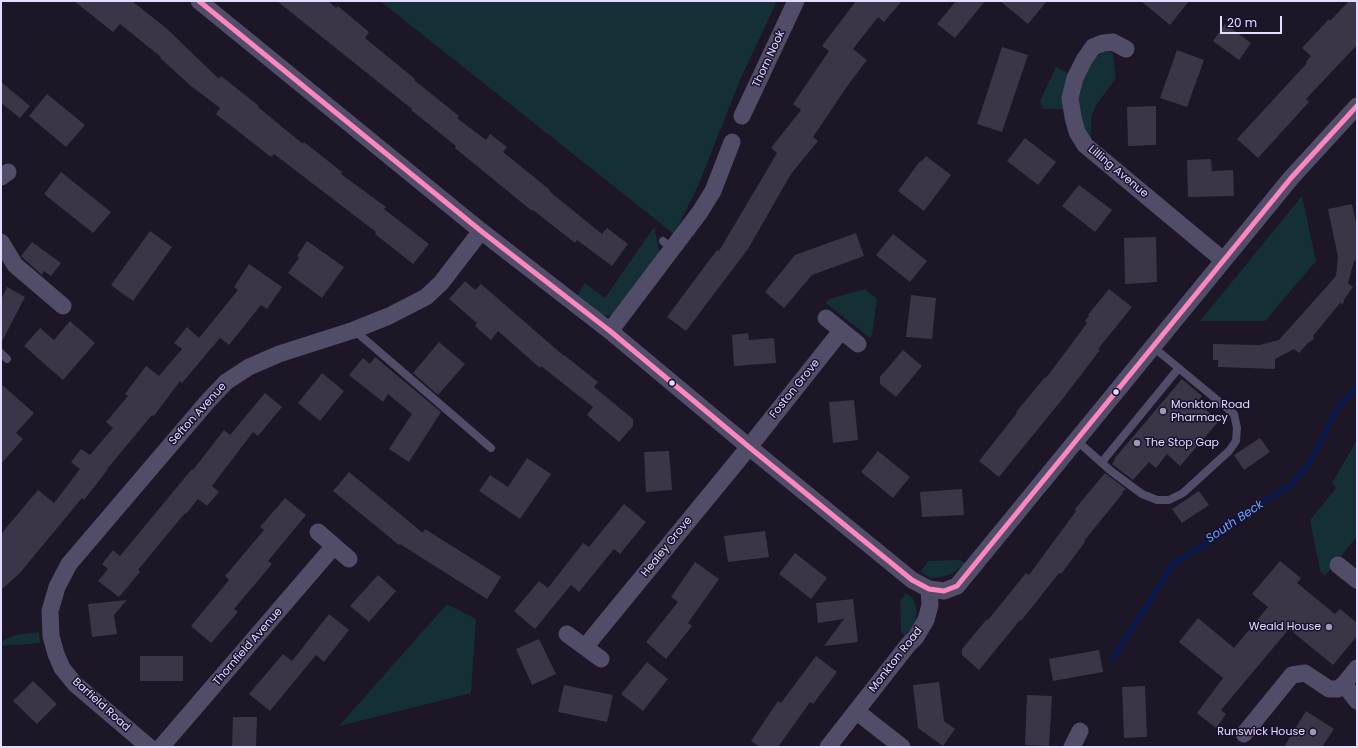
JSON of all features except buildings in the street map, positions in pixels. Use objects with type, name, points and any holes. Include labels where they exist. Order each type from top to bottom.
[{"type":"street","points":[[199,1],[481,231],[610,331],[912,580],[929,589],[944,591],[957,586],[1291,178],[1357,106]]},
{"type":"street","name":"Thorn Nook","points":[[742,116],[796,1]]},
{"type":"street","name":"Lilling Avenue","points":[[1126,49],[1113,42],[1103,43],[1093,47],[1084,60],[1075,78],[1070,98],[1077,132],[1085,145],[1223,260]]},
{"type":"street","points":[[610,331],[668,245],[700,212],[713,191],[732,142]]},
{"type":"street","name":"Sefton Avenue","points":[[51,636],[50,612],[53,598],[69,564],[208,401],[226,382],[249,367],[279,354],[354,330],[388,316],[426,297],[441,283],[481,231]]},
{"type":"street","points":[[1,242],[15,265],[63,306]]},
{"type":"street","points":[[826,318],[858,344]]},
{"type":"street","name":"Foston Grove","points":[[749,447],[841,331]]},
{"type":"street","name":"Healey Grove","points":[[585,647],[749,447]]},
{"type":"street","points":[[318,532],[349,559]]},
{"type":"street","name":"Thornfield Avenue","points":[[161,747],[334,546]]},
{"type":"street","points":[[1338,565],[1357,580]]},
{"type":"street","name":"Monkton Road","points":[[828,747],[916,637],[926,620],[930,605],[929,589]]},
{"type":"street","points":[[567,634],[601,659]]},
{"type":"street","name":"Barfield Road","points":[[51,636],[62,668],[75,684],[149,747]]},
{"type":"street","points":[[1244,734],[1292,675],[1305,673],[1329,689],[1338,689],[1357,668]]},
{"type":"street","points":[[1344,684],[1357,701]]},
{"type":"street","points":[[856,711],[902,747]]},
{"type":"street","points":[[1072,747],[1080,731]]},
{"type":"lane","points":[[354,330],[491,448]]},
{"type":"lane","points":[[1076,440],[1111,471],[1142,494],[1157,500],[1169,500],[1183,493],[1229,451],[1236,441],[1237,428],[1234,414],[1152,346]]},
{"type":"lane","points":[[1102,462],[1178,369]]},
{"type":"green space","points":[[380,1],[777,1],[740,80],[698,186],[674,234]]},
{"type":"green space","points":[[1109,49],[1113,54],[1116,78],[1096,105],[1091,118],[1091,140],[1083,128],[1077,103],[1085,71],[1097,56]]},
{"type":"green space","points":[[1056,67],[1070,74],[1065,109],[1043,109],[1040,101]]},
{"type":"green space","points":[[1302,196],[1316,261],[1265,321],[1200,321]]},
{"type":"green space","points":[[654,227],[661,257],[612,315],[605,316],[596,312],[576,297],[585,283],[605,298]]},
{"type":"green space","points":[[865,289],[877,299],[872,335],[870,338],[826,303],[829,299]]},
{"type":"green space","points":[[1357,440],[1357,536],[1325,576],[1320,571],[1310,520],[1336,488],[1332,483]]},
{"type":"green space","points":[[960,560],[966,563],[952,574],[931,578],[921,572],[928,561]]},
{"type":"green space","points":[[906,593],[912,597],[917,611],[915,623],[905,637],[901,631],[900,601]]},
{"type":"green space","points":[[447,604],[476,619],[471,693],[339,726]]},
{"type":"green space","points":[[39,632],[40,643],[1,646],[1,643],[4,640],[15,635]]},
{"type":"waterway","name":"South Beck","points":[[1113,658],[1174,563],[1201,547],[1264,501],[1291,485],[1311,461],[1338,407],[1357,386]]},
{"type":"transit line","points":[[199,1],[481,231],[610,331],[912,580],[929,589],[944,591],[957,586],[1291,178],[1357,106]]},
{"type":"place","name":"Monkton Road Pharmacy","points":[[1163,411]]},
{"type":"place","name":"The Stop Gap","points":[[1137,443]]},
{"type":"place","name":"Weald House","points":[[1329,627]]},
{"type":"place","name":"Runswick House","points":[[1313,732]]}]
